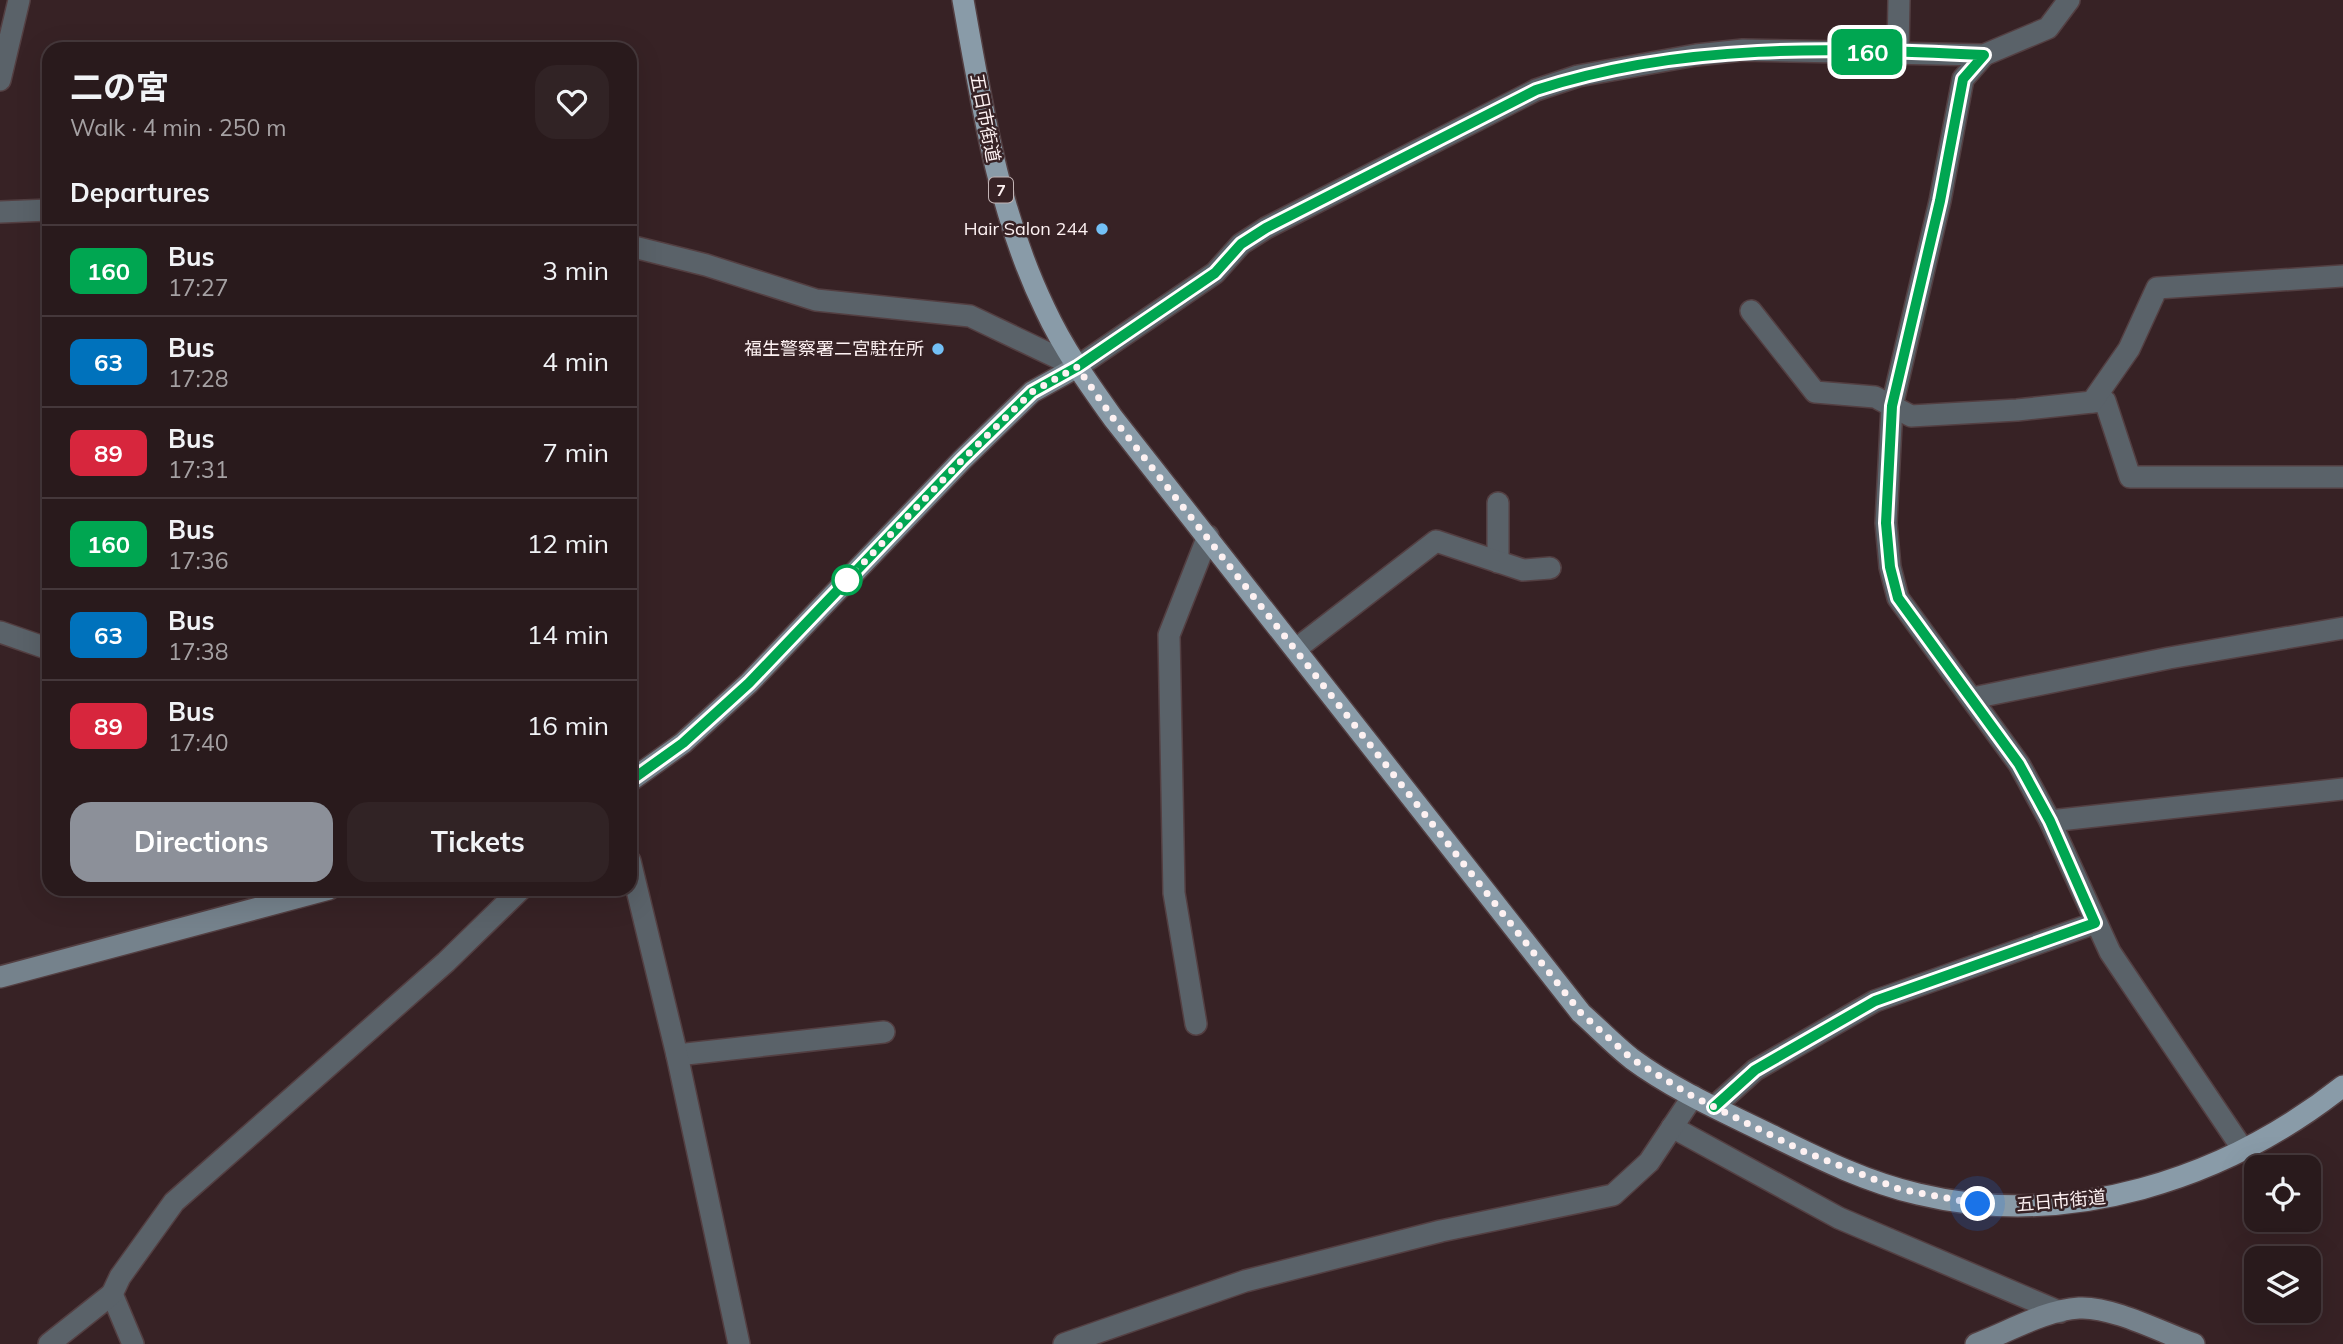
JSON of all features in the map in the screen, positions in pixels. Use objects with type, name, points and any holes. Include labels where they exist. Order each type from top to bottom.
[{"type":"main road","name":"五日市街道","points":[[963,0],[1000,189],[1044,309],[1077,367],[1113,418],[1581,1013],[1632,1059],[1692,1096],[1867,1178],[1915,1194],[1978,1204],[2058,1205],[2132,1193],[2201,1168],[2242,1148],[2343,1086]]},
{"type":"main road","points":[[637,776],[683,743],[749,683],[962,460],[1032,392],[1077,367]]},
{"type":"main road","points":[[0,977],[303,896]]},
{"type":"main road","points":[[1976,1344],[2060,1312],[2081,1308],[2108,1312],[2194,1344]]},
{"type":"street","points":[[1898,52],[1899,0]]},
{"type":"street","points":[[637,248],[706,265],[816,300],[970,316],[1077,367],[1215,273],[1241,244],[1266,228],[1536,90],[1578,76],[1696,55],[1743,50],[1984,55],[2048,28],[2069,0]]},
{"type":"street","points":[[0,80],[12,8]]},
{"type":"street","points":[[1984,55],[1963,79],[1940,201],[1892,406],[1886,523],[1890,567],[1898,598],[2019,764],[2050,821],[2095,923],[2133,990],[2194,1073],[2242,1148]]},
{"type":"street","points":[[0,212],[42,210]]},
{"type":"street","points":[[2092,402],[2129,349],[2157,288],[2343,276]]},
{"type":"street","points":[[1752,311],[1815,392],[1875,397],[1911,416],[2017,410],[2105,401],[2130,477],[2343,477]]},
{"type":"street","points":[[1498,503],[1498,562]]},
{"type":"street","points":[[1196,1024],[1174,892],[1169,635],[1208,536]]},
{"type":"street","points":[[1296,649],[1436,541],[1523,570],[1550,568]]},
{"type":"street","points":[[1973,698],[2169,658],[2343,628]]},
{"type":"street","points":[[0,632],[42,647]]},
{"type":"street","points":[[2050,821],[2343,789]]},
{"type":"street","points":[[637,890],[677,1055],[739,1344]]},
{"type":"street","points":[[49,1344],[112,1294],[120,1277],[174,1202],[446,962],[514,896]]},
{"type":"street","points":[[1714,1107],[1755,1070],[1875,1001],[2095,923]]},
{"type":"street","points":[[677,1055],[884,1032]]},
{"type":"street","points":[[1065,1344],[1245,1281],[1441,1231],[1613,1195],[1649,1162],[1692,1096]]},
{"type":"street","points":[[1672,1127],[1839,1219],[2060,1312]]},
{"type":"street","points":[[112,1294],[133,1344]]},
{"type":"bus line","name":"160","points":[[637,776],[683,743],[749,683],[962,460],[1032,392],[1077,367],[1215,273],[1241,244],[1266,228],[1536,90],[1578,76],[1696,55],[1743,50],[1984,55],[1963,79],[1940,201],[1892,406],[1886,523],[1890,567],[1898,598],[2019,764],[2050,821],[2095,923],[1875,1001],[1755,1070],[1714,1107]]},
{"type":"place","name":"Hair Salon 244","points":[[1102,229]]},
{"type":"place","name":"福生警察署二宮駐在所","points":[[938,349]]},
{"type":"route","points":[[847,580],[962,460],[1032,392],[1077,367],[1113,418],[1159,473],[1581,1013],[1632,1059],[1692,1096],[1805,1152],[1867,1178],[1915,1194],[1978,1204]]}]
